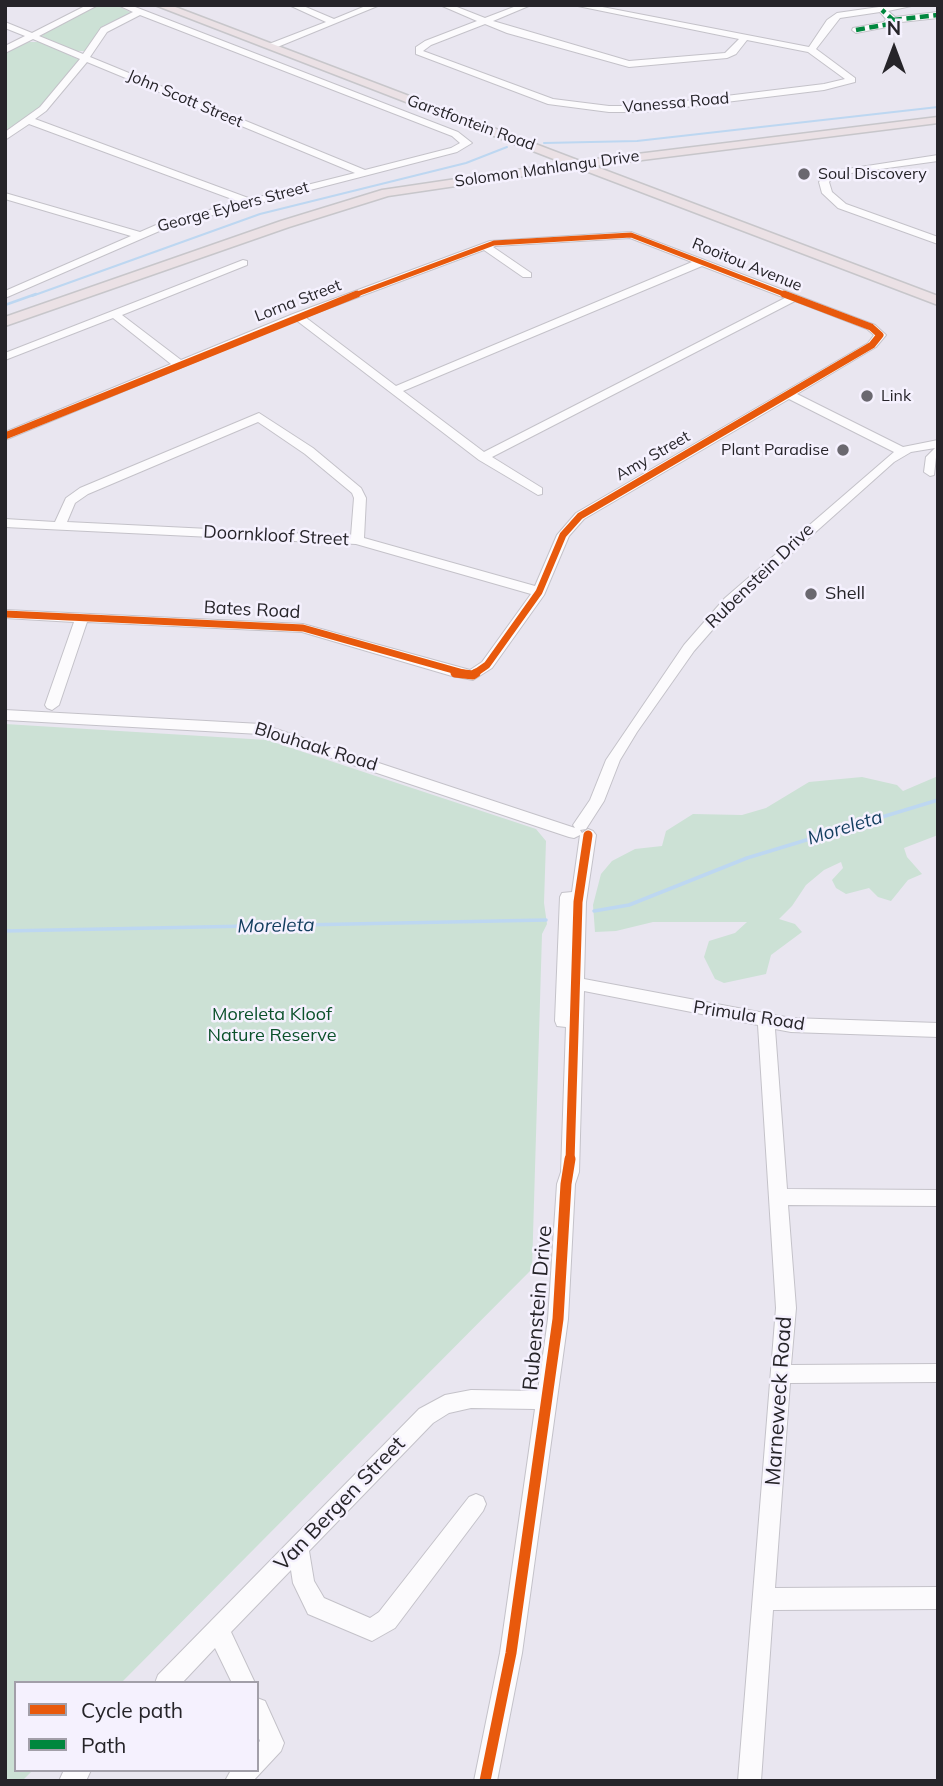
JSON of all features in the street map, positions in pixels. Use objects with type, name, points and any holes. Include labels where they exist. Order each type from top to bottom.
[{"type":"main road","name":"Garstfontein Road","points":[[160,5],[938,301]]},
{"type":"main road","name":"Solomon Mahlangu Drive","points":[[351,204],[584,166],[938,120]]},
{"type":"main road","name":"Solomon Mahlangu Drive","points":[[5,322],[285,224],[386,193],[535,170],[634,161],[745,144]]},
{"type":"main road","points":[[535,170],[547,160],[538,148]]},
{"type":"main road","points":[[634,161],[624,167],[622,173],[635,186]]},
{"type":"street","points":[[5,50],[94,5]]},
{"type":"street","points":[[122,5],[140,12]]},
{"type":"street","points":[[293,5],[332,21]]},
{"type":"street","points":[[272,46],[376,5]]},
{"type":"street","points":[[444,5],[483,22],[636,65],[727,55],[733,52],[746,36]]},
{"type":"street","points":[[483,22],[527,5]]},
{"type":"street","points":[[577,5],[811,50],[833,19],[912,5]]},
{"type":"street","points":[[882,9],[893,20]]},
{"type":"street","points":[[5,137],[31,121],[85,58],[105,28],[140,12]]},
{"type":"street","name":"George Eybers Street","points":[[6,295],[138,235],[173,222],[454,150],[463,146],[466,141],[140,12]]},
{"type":"street","points":[[856,30],[889,24],[887,20],[934,19]]},
{"type":"street","name":"Vanessa Road","points":[[483,22],[424,45],[419,51],[425,56],[551,102],[610,109],[644,109],[850,83],[852,80],[849,75],[811,50]]},
{"type":"street","name":"John Scott Street","points":[[8,27],[364,173]]},
{"type":"street","points":[[31,121],[249,202]]},
{"type":"street","points":[[938,159],[831,174],[824,182],[832,200],[938,241]]},
{"type":"street","points":[[5,196],[138,235]]},
{"type":"street","name":"Lorna Street","points":[[5,436],[297,316],[484,246],[612,235]]},
{"type":"street","name":"Rooitou Avenue","points":[[612,235],[635,236],[871,327]]},
{"type":"street","points":[[484,246],[527,275]]},
{"type":"street","points":[[396,390],[702,262]]},
{"type":"street","points":[[5,357],[243,263]]},
{"type":"street","points":[[5,278],[26,285]]},
{"type":"street","points":[[483,457],[793,298]]},
{"type":"street","points":[[114,314],[179,365]]},
{"type":"street","points":[[297,316],[483,457],[538,491]]},
{"type":"street","name":"Amy Street","points":[[487,665],[539,592],[563,535],[580,516],[878,341],[880,335],[871,327]]},
{"type":"street","points":[[791,392],[905,450]]},
{"type":"street","points":[[59,526],[74,496],[254,417],[264,418],[357,491],[360,498],[357,540]]},
{"type":"street","name":"Rubenstein Drive","points":[[485,1781],[511,1653],[558,1319],[566,1184],[570,1171],[569,981],[578,902],[581,831],[597,801],[613,760],[632,729],[715,617],[746,584],[854,488],[917,442],[938,436]]},
{"type":"street","name":"Rubenstein Drive","points":[[905,450],[938,444]]},
{"type":"street","points":[[930,472],[932,457],[938,451]]},
{"type":"street","name":"Doornkloof Street","points":[[5,523],[357,540],[539,592]]},
{"type":"street","name":"Bates Road","points":[[5,614],[303,628],[464,675],[480,672],[487,665]]},
{"type":"street","points":[[52,705],[82,617]]},
{"type":"street","name":"Blouhaak Road","points":[[5,715],[261,729],[581,831]]},
{"type":"street","name":"Primula Road","points":[[569,981],[766,1022],[844,1029],[938,1030]]},
{"type":"street","name":"Marneweck Road","points":[[749,1781],[783,1374],[787,1282],[766,1022]]},
{"type":"street","points":[[780,1197],[938,1198]]},
{"type":"street","points":[[783,1374],[938,1373]]},
{"type":"street","name":"Van Bergen Street","points":[[168,1681],[435,1409],[471,1399],[547,1400]]},
{"type":"street","points":[[298,1547],[304,1583],[316,1606],[372,1629],[387,1620],[476,1504]]},
{"type":"street","points":[[763,1599],[938,1598]]},
{"type":"street","points":[[218,1629],[243,1681]]},
{"type":"street","points":[[259,1713],[273,1743],[259,1760]]},
{"type":"green space","points":[[99,5],[116,5],[132,13],[103,26],[86,51],[75,51],[41,36],[71,17]]},
{"type":"green space","points":[[29,42],[41,42],[80,60],[33,117],[5,134],[5,52]]},
{"type":"green space","name":"Moreleta Kloof Nature Reserve","points":[[5,724],[267,740],[536,829],[546,841],[544,903],[547,924],[542,934],[532,1269],[123,1681],[14,1681],[14,1772],[31,1772],[22,1781],[5,1781]]},
{"type":"green space","points":[[938,776],[938,835],[904,848],[907,857],[922,874],[908,880],[891,901],[878,897],[869,888],[846,894],[836,888],[832,880],[843,868],[841,862],[824,870],[806,885],[779,919],[795,924],[802,932],[771,955],[766,974],[724,983],[715,979],[704,957],[709,941],[735,933],[747,922],[653,922],[616,931],[595,932],[593,905],[601,874],[612,861],[635,849],[662,846],[666,831],[693,814],[742,815],[766,808],[809,782],[862,777],[897,785],[903,791]]},
{"type":"waterway","points":[[544,143],[637,141],[938,107]]},
{"type":"waterway","points":[[32,296],[260,214],[466,163],[507,147]]},
{"type":"waterway","points":[[5,305],[36,294]]},
{"type":"waterway","name":"Moreleta","points":[[594,911],[629,905],[747,858],[938,800]]},
{"type":"waterway","name":"Moreleta","points":[[5,931],[546,920]]},
{"type":"marked path","points":[[856,30],[889,24],[887,21],[893,20],[882,10]]},
{"type":"marked path","points":[[893,20],[938,15]]},
{"type":"cycle path","points":[[5,436],[297,316],[494,243],[631,235],[871,327],[880,335],[872,345],[580,516],[563,535],[539,592],[487,665],[473,675],[457,673],[303,628],[5,614]]},
{"type":"cycle path","points":[[485,1781],[511,1653],[558,1319],[566,1184],[570,1172],[578,902],[588,835]]},
{"type":"place","name":"Soul Discovery","points":[[804,174]]},
{"type":"place","name":"Link","points":[[867,396]]},
{"type":"place","name":"Plant Paradise","points":[[843,450]]},
{"type":"place","name":"Shell","points":[[811,594]]}]
